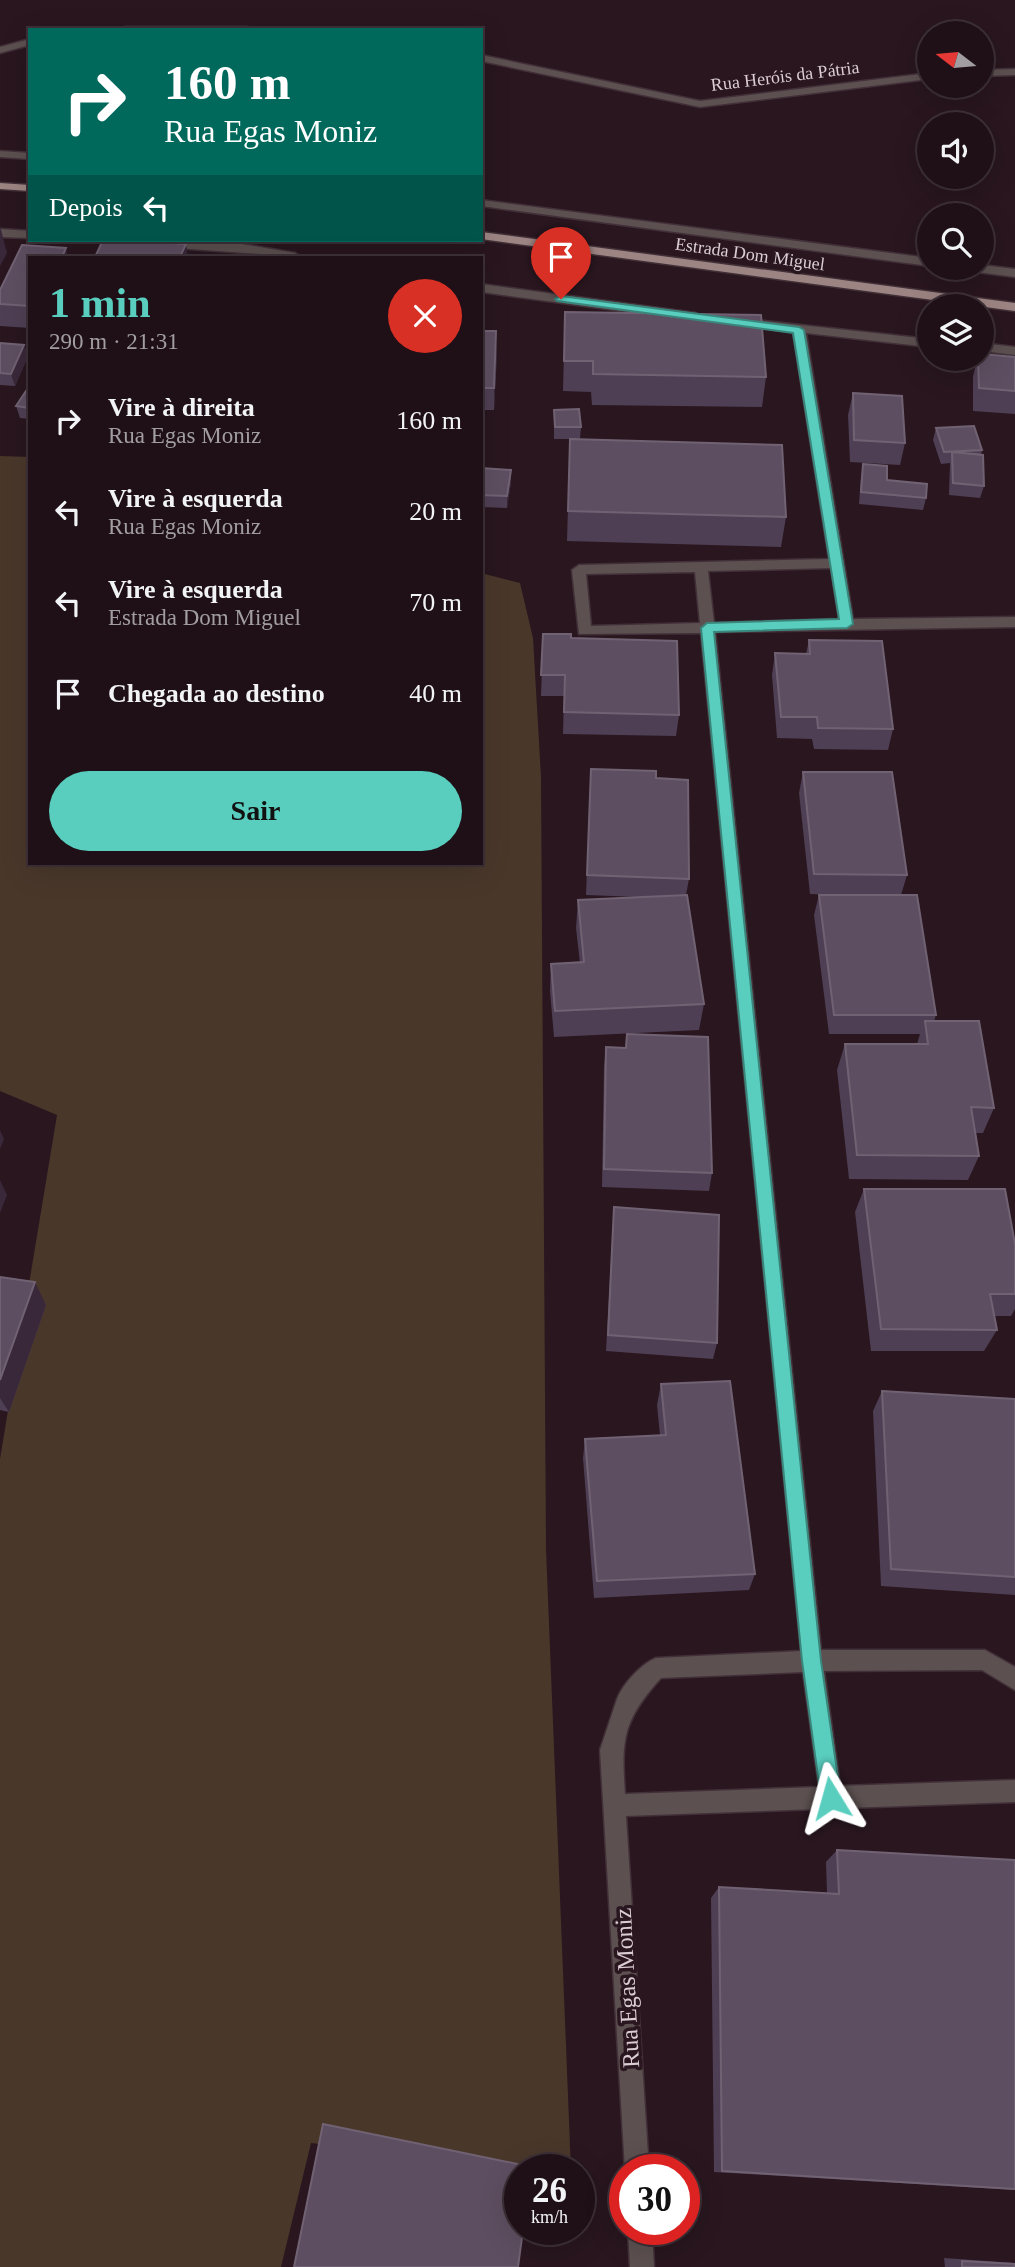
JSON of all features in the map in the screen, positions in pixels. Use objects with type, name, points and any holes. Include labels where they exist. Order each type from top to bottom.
[{"type":"main road","points":[[0,186],[28,188]]},
{"type":"main road","name":"Estrada Dom Miguel","points":[[483,235],[1015,307]]},
{"type":"street","points":[[0,50],[28,43]]},
{"type":"street","name":"Rua Heróis da Pátria","points":[[483,58],[700,104],[917,77]]},
{"type":"street","points":[[994,73],[1015,72]]},
{"type":"street","points":[[0,154],[28,156]]},
{"type":"street","name":"Estrada Dom Miguel","points":[[483,203],[917,260]]},
{"type":"street","points":[[0,233],[28,235]]},
{"type":"street","points":[[153,242],[236,247],[289,256]]},
{"type":"street","points":[[994,270],[1015,273]]},
{"type":"street","points":[[483,288],[716,319]]},
{"type":"street","points":[[730,321],[917,341]]},
{"type":"street","points":[[799,330],[847,624]]},
{"type":"street","points":[[994,348],[1015,351]]},
{"type":"street","points":[[836,563],[579,570],[584,631],[1015,622]]},
{"type":"street","points":[[701,567],[811,1661],[831,1798]]},
{"type":"street","name":"Rua Egas Moniz","points":[[636,2154],[617,1805],[611,1751],[628,1699],[656,1668],[811,1661],[985,1660],[1015,1679]]},
{"type":"street","points":[[617,1805],[1015,1791]]},
{"type":"street","points":[[641,2245],[642,2267]]},
{"type":"shaded area","points":[[0,456],[28,457],[28,865],[483,865],[483,574],[520,583],[533,638],[541,777],[546,1549],[570,2154],[504,2154],[504,2165],[311,2143],[281,2267],[0,2267],[0,1459],[57,1115],[0,1091]]},
{"type":"building","points":[[102,242],[186,244],[180,256],[95,256]]},
{"type":"building","points":[[22,245],[66,248],[62,256],[28,256],[28,306],[0,304],[0,290]]},
{"type":"building","points":[[565,312],[761,315],[766,377],[593,374],[593,361],[564,361]]},
{"type":"building","points":[[483,331],[496,331],[494,388],[483,388]]},
{"type":"building","points":[[0,343],[24,345],[11,374],[0,373]]},
{"type":"building","points":[[994,355],[1015,357],[1015,391],[979,388],[978,371],[994,371]]},
{"type":"building","points":[[28,388],[28,408],[16,406]]},
{"type":"building","points":[[853,393],[902,396],[905,443],[854,440]]},
{"type":"building","points":[[579,409],[581,427],[555,427],[554,410]]},
{"type":"building","points":[[974,426],[982,450],[944,452],[936,428]]},
{"type":"building","points":[[570,439],[782,445],[786,517],[568,511]]},
{"type":"building","points":[[952,452],[983,455],[984,486],[953,483]]},
{"type":"building","points":[[863,464],[887,466],[887,480],[927,484],[926,498],[861,492]]},
{"type":"building","points":[[483,468],[511,470],[507,496],[483,495]]},
{"type":"building","points":[[543,634],[571,634],[571,638],[677,641],[679,715],[564,712],[565,675],[541,675]]},
{"type":"building","points":[[809,640],[882,641],[893,729],[818,728],[817,717],[781,717],[775,653],[810,654]]},
{"type":"building","points":[[591,769],[656,771],[656,778],[688,780],[689,879],[587,875]]},
{"type":"building","points":[[803,772],[892,772],[907,875],[814,874]]},
{"type":"building","points":[[687,895],[704,1004],[555,1011],[551,964],[584,962],[578,900]]},
{"type":"building","points":[[819,895],[917,895],[936,1015],[834,1015]]},
{"type":"building","points":[[925,1021],[979,1021],[994,1108],[971,1107],[979,1156],[857,1155],[845,1044],[928,1044]]},
{"type":"building","points":[[627,1034],[708,1037],[712,1173],[604,1169],[606,1047],[626,1048]]},
{"type":"building","points":[[864,1189],[1005,1189],[1015,1244],[1015,1294],[990,1294],[997,1330],[881,1329]]},
{"type":"building","points":[[614,1207],[719,1215],[717,1343],[608,1335]]},
{"type":"building","points":[[0,1277],[35,1282],[0,1380]]},
{"type":"building","points":[[730,1381],[755,1574],[597,1581],[585,1439],[666,1435],[661,1384]]},
{"type":"building","points":[[882,1391],[1015,1399],[1015,1577],[891,1569]]},
{"type":"building","points":[[837,1850],[1015,1860],[1015,2189],[722,2171],[719,1887],[839,1894]]},
{"type":"building","points":[[323,2124],[504,2161],[504,2245],[521,2245],[518,2267],[294,2267]]},
{"type":"building","points":[[962,2261],[1015,2264],[1015,2267],[962,2267]]},
{"type":"route","points":[[561,299],[799,330],[847,624],[707,628],[811,1661],[831,1798]]}]
